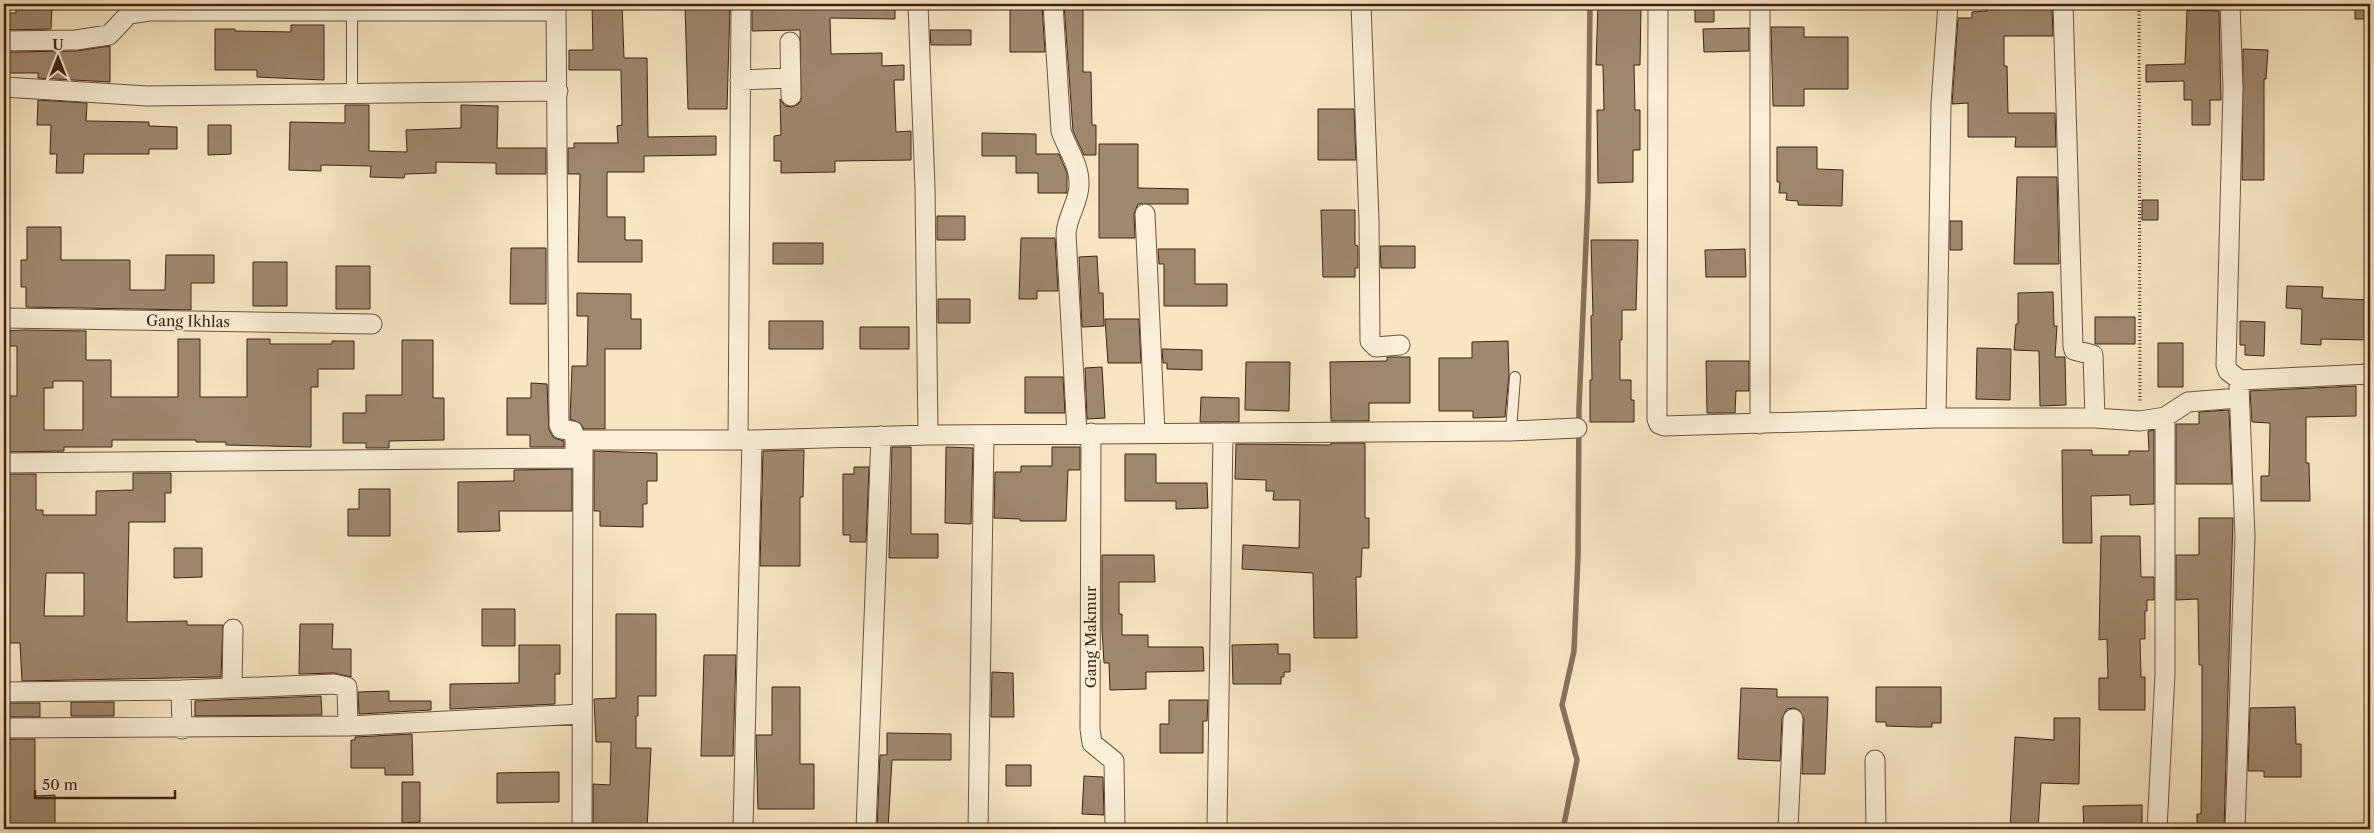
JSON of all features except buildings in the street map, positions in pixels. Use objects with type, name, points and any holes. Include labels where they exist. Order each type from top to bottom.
[{"type":"street","points":[[741,4],[740,80],[745,440],[743,829]]},
{"type":"street","points":[[918,4],[926,188],[928,435]]},
{"type":"street","name":"Gang Makmur","points":[[1053,4],[1061,131],[1065,146],[1075,161],[1079,187],[1066,221],[1066,234],[1084,434],[1090,729],[1092,743],[1114,761],[1115,829]]},
{"type":"street","points":[[1361,4],[1369,221],[1370,341],[1376,347],[1400,345]]},
{"type":"street","points":[[1658,4],[1657,419],[1660,424],[1664,426],[1760,424],[1936,418],[2095,418],[2140,421],[2165,417],[2188,402],[2239,389],[2370,374]]},
{"type":"street","points":[[1760,4],[1760,424]]},
{"type":"street","points":[[1936,418],[1941,104],[1948,4]]},
{"type":"street","points":[[2063,4],[2073,346],[2074,350],[2094,355],[2095,418]]},
{"type":"street","points":[[2230,4],[2233,88],[2226,365],[2239,389],[2245,537],[2235,829]]},
{"type":"street","points":[[4,41],[76,40],[109,34],[129,14],[148,11],[556,8],[559,425],[561,429],[573,431],[579,440],[582,829]]},
{"type":"street","points":[[740,80],[790,87],[790,42]]},
{"type":"street","points":[[4,87],[147,96],[558,92]]},
{"type":"street","points":[[1145,214],[1155,433]]},
{"type":"street","name":"Gang Ikhlas","points":[[4,318],[372,324]]},
{"type":"street","points":[[2157,829],[2158,674],[2165,417]]},
{"type":"street","points":[[579,440],[745,440],[928,435],[1511,431],[1577,428]]},
{"type":"street","points":[[1217,829],[1223,433]]},
{"type":"street","points":[[978,829],[984,435]]},
{"type":"street","points":[[866,829],[881,436]]},
{"type":"street","points":[[4,463],[575,458],[579,440]]},
{"type":"street","points":[[232,688],[233,629]]},
{"type":"street","points":[[4,692],[182,690],[344,685],[347,688],[348,726]]},
{"type":"street","points":[[182,690],[182,729]]},
{"type":"street","points":[[4,728],[182,729],[348,726],[582,714]]},
{"type":"street","points":[[1788,829],[1793,719]]},
{"type":"street","points":[[1875,760],[1876,829]]},
{"type":"lane","points":[[352,11],[352,94]]},
{"type":"lane","points":[[1511,431],[1515,377]]},
{"type":"lane","points":[[409,829],[582,829]]},
{"type":"path","points":[[2138,4],[2140,421]]},
{"type":"waterway","points":[[1563,829],[1577,760],[1562,705],[1574,651],[1578,556],[1579,407],[1588,196],[1590,4]]}]
